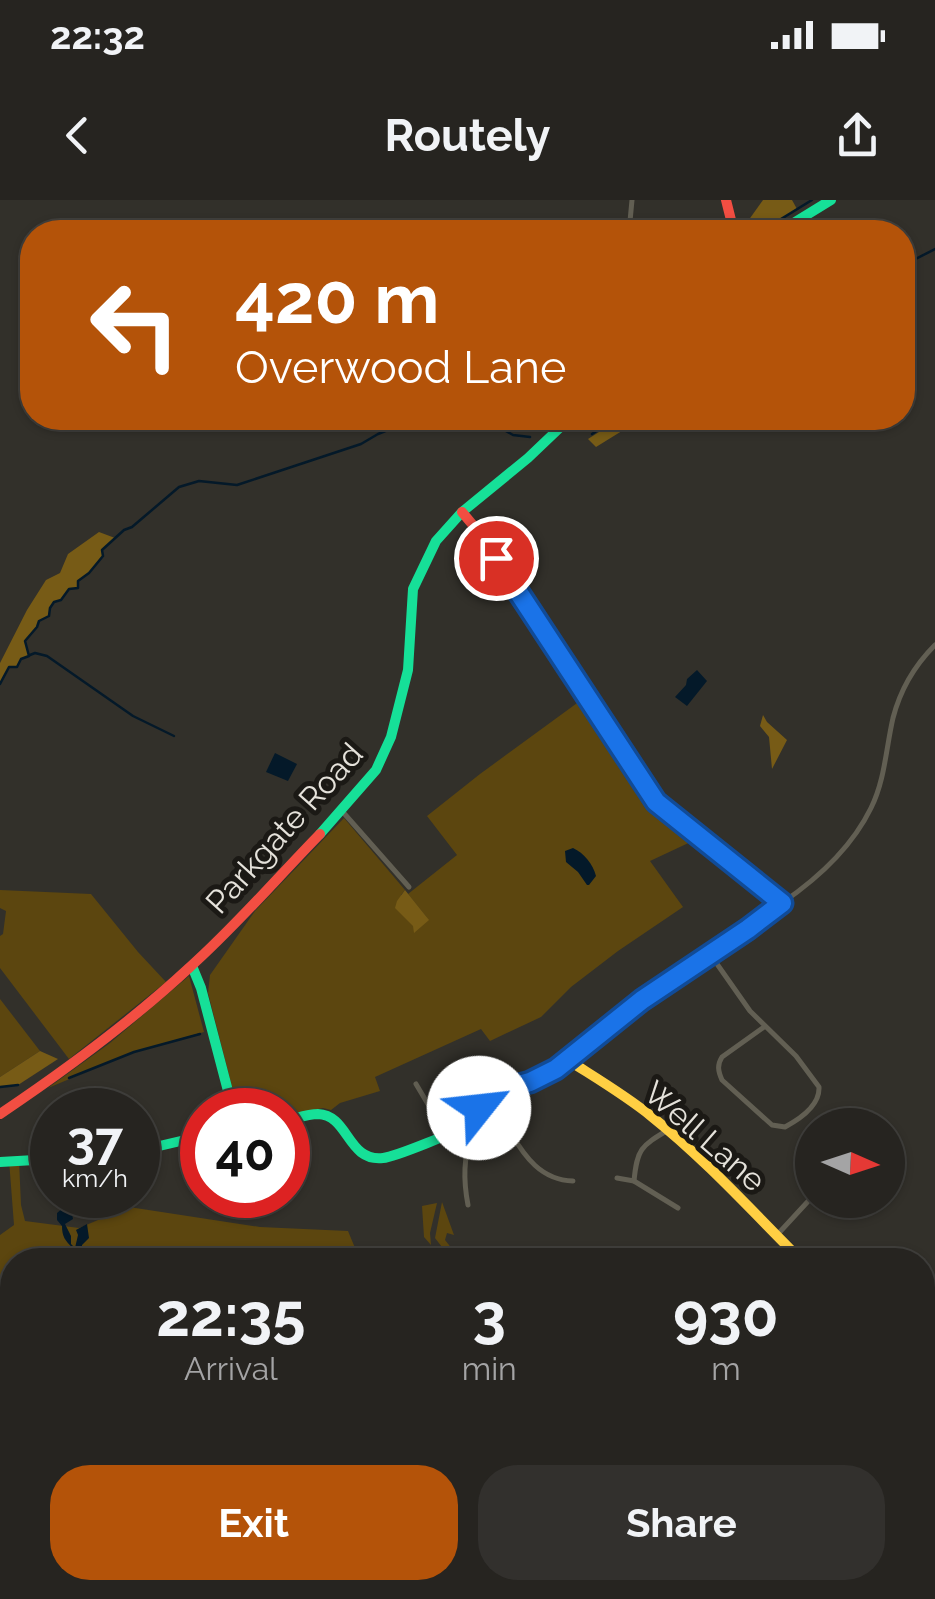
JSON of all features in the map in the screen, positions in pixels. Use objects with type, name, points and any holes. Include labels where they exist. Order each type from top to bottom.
[{"type":"street","points":[[798,220],[831,200]]},
{"type":"street","name":"Parkgate Road","points":[[0,1114],[82,1057],[192,966],[342,811],[376,770],[402,700],[408,670],[413,589],[436,541],[462,512],[557,430]]},
{"type":"street","points":[[462,512],[656,802],[782,903]]},
{"type":"street","points":[[310,1116],[327,1116],[338,1122],[356,1150],[373,1158],[414,1148],[461,1127],[496,1091],[530,1082],[556,1069],[642,1000],[782,903],[824,870],[871,808],[900,697],[935,645]]},
{"type":"street","points":[[342,811],[409,887]]},
{"type":"street","points":[[710,954],[734,992],[796,1056],[819,1087],[818,1100],[784,1127],[772,1125],[719,1073],[722,1056],[764,1026]]},
{"type":"street","points":[[192,966],[226,1088]]},
{"type":"street","name":"Well Lane","points":[[568,1060],[668,1130],[789,1248]]},
{"type":"street","points":[[416,1084],[432,1111],[444,1120],[461,1127],[510,1132],[530,1164],[566,1182],[574,1182]]},
{"type":"street","points":[[461,1127],[471,1139],[467,1150],[468,1205]]},
{"type":"street","points":[[634,1182],[636,1156],[642,1147],[668,1130]]},
{"type":"street","points":[[0,1162],[30,1160]]},
{"type":"street","points":[[617,1178],[634,1182],[678,1208]]},
{"type":"street","points":[[776,1234],[795,1214]]},
{"type":"shaded area","points":[[763,200],[792,200],[797,209],[779,220],[749,220]]},
{"type":"shaded area","points":[[602,430],[624,430],[596,447],[588,439]]},
{"type":"shaded area","points":[[99,532],[115,538],[102,550],[103,556],[89,573],[78,581],[78,588],[69,589],[61,600],[53,602],[49,616],[39,621],[25,641],[29,656],[21,659],[17,667],[8,668],[0,684],[0,663],[46,580],[60,573],[68,554]]},
{"type":"shaded area","points":[[584,698],[652,807],[697,839],[650,861],[683,907],[571,987],[541,1017],[490,1041],[481,1029],[375,1077],[380,1091],[340,1103],[331,1110],[310,1111],[310,1088],[232,1088],[208,993],[210,975],[255,911],[344,818],[405,890],[401,895],[428,919],[408,894],[457,855],[427,816]]},
{"type":"shaded area","points":[[763,715],[787,740],[772,769],[769,737],[760,726]]},
{"type":"shaded area","points":[[0,890],[91,894],[166,982],[69,1059],[0,968],[0,936],[6,911],[0,908]]},
{"type":"shaded area","points":[[405,890],[429,920],[414,933],[413,926],[395,908]]},
{"type":"shaded area","points":[[189,976],[204,1032],[134,1052],[48,1088],[110,1043]]},
{"type":"shaded area","points":[[0,999],[40,1051],[0,1077]]},
{"type":"shaded area","points":[[40,1051],[58,1059],[18,1085],[0,1087],[0,1077]]},
{"type":"shaded area","points":[[9,1160],[19,1160],[25,1221],[79,1228],[103,1218],[160,1218],[160,1212],[180,1215],[180,1218],[260,1227],[348,1231],[355,1248],[0,1248],[0,1235],[14,1225]]},
{"type":"shaded area","points":[[442,1202],[454,1235],[447,1233],[445,1240],[451,1248],[443,1248],[435,1238]]},
{"type":"shaded area","points":[[437,1203],[431,1245],[424,1237],[422,1206]]},
{"type":"water","points":[[697,670],[707,681],[687,706],[675,697]]},
{"type":"water","points":[[275,753],[297,764],[288,781],[266,772]]},
{"type":"water","points":[[573,848],[595,872],[589,885],[566,862],[565,851]]},
{"type":"water","points":[[73,1218],[65,1224],[75,1248],[73,1248],[65,1238],[57,1220]]},
{"type":"water","points":[[87,1224],[89,1238],[82,1248],[75,1248],[76,1230]]},
{"type":"waterway","points":[[780,220],[812,200]]},
{"type":"waterway","points":[[915,259],[935,249]]},
{"type":"waterway","points":[[0,684],[9,667],[17,667],[21,659],[29,656],[25,641],[39,621],[49,616],[54,602],[61,600],[69,589],[78,588],[78,581],[103,556],[102,550],[179,487],[199,481],[237,485],[361,444],[388,430]]},
{"type":"waterway","points":[[504,430],[530,437]]},
{"type":"waterway","points":[[592,434],[598,430]]},
{"type":"waterway","points":[[30,655],[47,656],[133,716],[174,736]]},
{"type":"waterway","points":[[69,1078],[134,1052],[200,1034]]},
{"type":"waterway","points":[[0,1087],[18,1085]]},
{"type":"traffic: fast","points":[[798,220],[831,200]]},
{"type":"traffic: fast","points":[[320,834],[376,770],[391,737],[408,670],[413,589],[436,541],[462,512],[557,430]]},
{"type":"traffic: fast","points":[[310,1115],[328,1116],[362,1153],[383,1158],[463,1127],[498,1090],[548,1073],[566,1062],[644,998],[782,903],[697,835]]},
{"type":"traffic: fast","points":[[192,966],[227,1088]]},
{"type":"traffic: fast","points":[[160,1146],[180,1141]]},
{"type":"traffic: fast","points":[[0,1162],[30,1160]]},
{"type":"traffic: slow","points":[[568,1060],[671,1133],[789,1248]]},
{"type":"traffic: jam","points":[[726,200],[731,220]]},
{"type":"traffic: jam","points":[[462,512],[656,802],[697,835]]},
{"type":"traffic: jam","points":[[0,1114],[98,1044],[168,987],[224,935],[320,834]]},
{"type":"route","points":[[479,1108],[496,1091],[530,1082],[556,1069],[642,1000],[782,903],[656,802],[496,558]]}]
